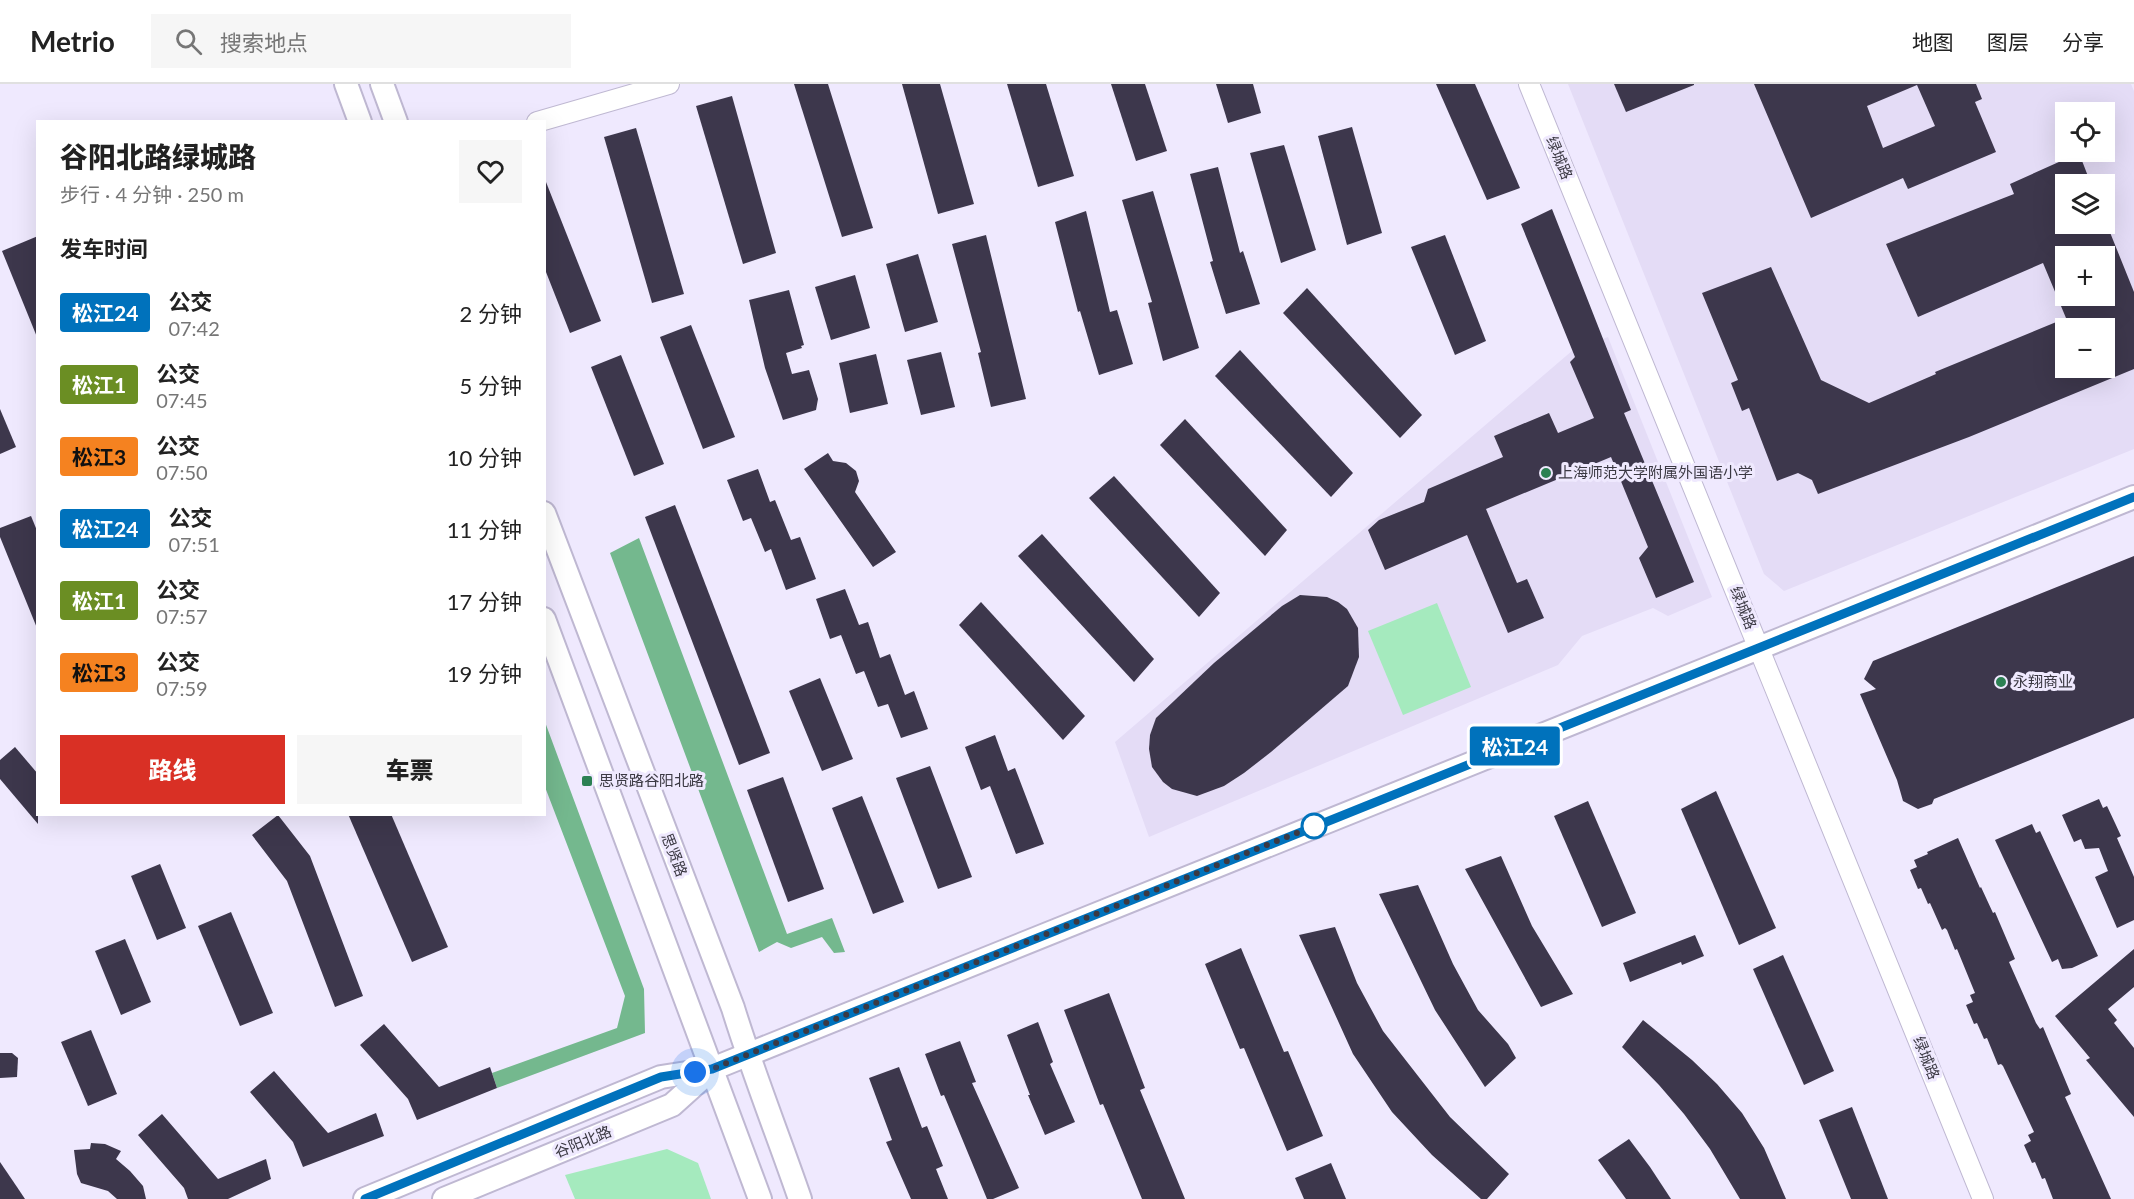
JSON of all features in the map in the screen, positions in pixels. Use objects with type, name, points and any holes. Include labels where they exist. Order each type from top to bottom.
[{"type":"main road","points":[[346,84],[359,120]]},
{"type":"main road","points":[[382,84],[395,120]]},
{"type":"main road","name":"谷阳北路","points":[[365,1199],[661,1077],[712,1069],[2134,497]]},
{"type":"main road","name":"思贤路","points":[[546,518],[733,1008],[747,1055],[765,1098],[800,1199]]},
{"type":"main road","points":[[546,624],[760,1199]]},
{"type":"main road","name":"谷阳北路","points":[[444,1199],[672,1106],[712,1069]]},
{"type":"street","points":[[544,120],[669,84]]},
{"type":"street","name":"绿城路","points":[[1529,84],[1983,1199]]},
{"type":"shaded area","points":[[1568,84],[2131,84],[2134,91],[2134,449],[1784,591],[1764,574]]},
{"type":"shaded area","name":"上海师范大学附属外国语小学","points":[[1608,337],[1712,597],[1668,616],[1653,608],[1582,636],[1558,665],[1149,837],[1115,742],[1573,350]]},
{"type":"green space","points":[[639,538],[787,934],[832,918],[845,952],[834,953],[822,937],[791,948],[777,942],[759,952],[610,553]]},
{"type":"green space","points":[[1437,603],[1471,687],[1403,715],[1368,631]]},
{"type":"green space","points":[[546,725],[644,989],[645,1033],[497,1088],[492,1073],[617,1028],[625,996],[546,790]]},
{"type":"green space","points":[[667,1149],[698,1163],[711,1199],[575,1199],[565,1175]]},
{"type":"building","points":[[794,84],[828,84],[873,228],[842,237]]},
{"type":"building","points":[[902,84],[940,84],[974,204],[938,214]]},
{"type":"building","points":[[1007,84],[1046,84],[1074,176],[1038,187]]},
{"type":"building","points":[[1111,84],[1145,84],[1167,151],[1136,161]]},
{"type":"building","points":[[1216,84],[1253,84],[1261,113],[1228,123]]},
{"type":"building","points":[[1436,84],[1475,84],[1520,188],[1487,200]]},
{"type":"building","points":[[1614,84],[1694,84],[1694,85],[1626,112]]},
{"type":"building","points":[[1754,84],[1976,84],[1982,99],[1975,102],[1996,152],[1908,189],[1903,178],[1811,218]],"holes":[[[1917,85],[1935,126],[1883,148],[1867,106]]]},
{"type":"building","points":[[732,96],[776,253],[743,264],[696,106]]},
{"type":"building","points":[[1352,127],[1382,233],[1347,245],[1318,136]]},
{"type":"building","points":[[636,128],[684,294],[652,303],[604,137]]},
{"type":"building","points":[[1284,145],[1316,250],[1281,263],[1250,153]]},
{"type":"building","points":[[2059,162],[2082,162],[2087,174],[2055,174],[2055,234],[2111,234],[2134,292],[2134,369],[2115,377],[2115,318],[2066,318],[2061,306],[2115,306],[2115,246],[2055,246],[2055,292],[2043,263],[1918,317],[1886,244],[2014,194],[2010,184]]},
{"type":"building","points":[[1218,167],[1240,253],[1243,251],[1260,304],[1226,314],[1210,262],[1213,261],[1190,174]]},
{"type":"building","points":[[546,182],[601,321],[570,333],[546,272]]},
{"type":"building","points":[[1153,191],[1199,348],[1163,361],[1148,303],[1152,302],[1122,200]]},
{"type":"building","points":[[1552,209],[1631,410],[1624,413],[1694,582],[1656,598],[1639,558],[1648,547],[1611,457],[1486,509],[1517,583],[1527,579],[1544,618],[1508,633],[1467,535],[1385,570],[1368,530],[1379,520],[1424,502],[1428,489],[1503,457],[1494,436],[1549,413],[1558,433],[1594,418],[1570,362],[1575,357],[1521,224]]},
{"type":"building","points":[[1086,211],[1110,312],[1117,310],[1133,364],[1099,375],[1080,311],[1078,312],[1055,222]]},
{"type":"building","points":[[986,235],[1026,399],[991,407],[978,353],[981,352],[952,244]]},
{"type":"building","points":[[1445,235],[1486,341],[1455,355],[1411,247]]},
{"type":"building","points":[[36,237],[36,335],[2,251]]},
{"type":"building","points":[[918,254],[938,322],[905,332],[886,264]]},
{"type":"building","points":[[1771,267],[1821,380],[1869,403],[1936,374],[1935,372],[2055,323],[2055,378],[2112,378],[1969,437],[1818,494],[1812,480],[1798,473],[1777,481],[1749,408],[1742,411],[1731,383],[1738,380],[1702,293]]},
{"type":"building","points":[[855,275],[870,328],[831,340],[815,287]]},
{"type":"building","points":[[1307,288],[1422,415],[1400,438],[1283,313]]},
{"type":"building","points":[[789,290],[804,345],[801,346],[802,348],[786,353],[792,374],[809,370],[818,399],[816,410],[783,420],[765,368],[749,300]]},
{"type":"building","points":[[691,325],[735,437],[703,449],[660,337]]},
{"type":"building","points":[[1240,350],[1353,473],[1331,497],[1215,376]]},
{"type":"building","points":[[941,352],[955,407],[921,415],[907,360]]},
{"type":"building","points":[[876,354],[888,404],[850,413],[839,363]]},
{"type":"building","points":[[621,355],[664,464],[634,476],[591,367]]},
{"type":"building","points":[[0,409],[16,447],[0,454]]},
{"type":"building","points":[[1185,419],[1287,530],[1265,556],[1160,445]]},
{"type":"building","points":[[828,453],[833,461],[846,463],[856,471],[859,481],[855,492],[896,552],[873,567],[804,469]]},
{"type":"building","points":[[758,469],[770,502],[775,500],[791,540],[800,537],[816,579],[786,590],[771,549],[765,552],[751,518],[743,521],[727,480]]},
{"type":"building","points":[[1114,476],[1220,593],[1199,617],[1089,498]]},
{"type":"building","points":[[675,505],[770,753],[739,765],[645,517]]},
{"type":"building","points":[[31,516],[36,528],[36,626],[0,537],[0,528]]},
{"type":"building","points":[[1042,534],[1154,659],[1134,682],[1018,556]]},
{"type":"building","name":"永翔商业","points":[[2134,556],[2134,718],[1934,799],[1932,804],[1918,809],[1903,801],[1897,780],[1860,694],[1876,689],[1864,679],[1873,661]]},
{"type":"building","points":[[845,589],[859,625],[868,622],[880,658],[890,654],[905,695],[914,691],[928,729],[901,738],[888,704],[878,707],[864,671],[856,674],[841,635],[830,639],[816,599]]},
{"type":"building","points":[[1300,595],[1327,597],[1338,602],[1347,609],[1358,628],[1359,657],[1348,686],[1271,752],[1224,786],[1197,796],[1172,789],[1163,782],[1152,767],[1149,749],[1150,735],[1156,718],[1214,663],[1282,606]]},
{"type":"building","points":[[981,602],[1085,716],[1063,740],[959,625]]},
{"type":"building","points":[[820,678],[853,759],[822,771],[789,691]]},
{"type":"building","points":[[995,735],[1008,771],[1015,768],[1044,844],[1016,854],[990,786],[981,790],[965,747]]},
{"type":"building","points":[[15,747],[36,772],[38,824],[0,779],[0,760]]},
{"type":"building","points":[[930,766],[972,877],[938,889],[896,778]]},
{"type":"building","points":[[783,777],[824,889],[788,902],[747,790]]},
{"type":"building","points":[[1716,791],[1776,928],[1739,945],[1681,809]]},
{"type":"building","points":[[862,796],[904,902],[873,914],[832,808]]},
{"type":"building","points":[[2099,799],[2103,808],[2107,806],[2121,836],[2117,838],[2134,877],[2134,920],[2117,928],[2095,877],[2108,871],[2099,848],[2085,849],[2081,839],[2074,842],[2062,815]]},
{"type":"building","points":[[1588,801],[1636,913],[1602,927],[1554,816]]},
{"type":"building","points":[[279,816],[310,856],[363,996],[335,1007],[287,881],[252,835]]},
{"type":"building","points":[[349,816],[392,816],[448,947],[412,962]]},
{"type":"building","points":[[2032,824],[2036,833],[2040,831],[2098,956],[2072,968],[2062,969],[2058,959],[2052,962],[1995,840]]},
{"type":"building","points":[[1958,838],[1980,888],[1993,913],[1995,912],[2015,959],[2009,962],[2036,1023],[2040,1029],[2043,1027],[2071,1094],[2065,1097],[2111,1199],[2053,1199],[2045,1178],[2042,1179],[2024,1145],[2031,1141],[2028,1135],[2034,1132],[2003,1066],[1998,1065],[1987,1038],[1984,1039],[1977,1023],[1974,1024],[1966,1005],[1973,1002],[1970,995],[1975,993],[1957,949],[1955,950],[1947,930],[1945,928],[1942,930],[1930,903],[1928,904],[1921,888],[1918,889],[1910,870],[1917,867],[1914,860]]},
{"type":"building","points":[[1501,856],[1532,926],[1573,994],[1541,1007],[1465,869]]},
{"type":"building","points":[[160,864],[186,928],[157,940],[131,876]]},
{"type":"building","points":[[1418,885],[1453,964],[1478,1010],[1508,1044],[1516,1058],[1485,1087],[1435,1010],[1379,894]]},
{"type":"building","points":[[231,912],[273,1013],[240,1026],[198,926]]},
{"type":"building","points":[[1335,927],[1357,983],[1383,1031],[1450,1117],[1509,1174],[1487,1199],[1481,1199],[1432,1155],[1392,1112],[1353,1054],[1299,935]]},
{"type":"building","points":[[1695,935],[1704,956],[1682,965],[1681,962],[1630,982],[1623,963]]},
{"type":"building","points":[[125,939],[151,1002],[121,1015],[95,951]]},
{"type":"building","points":[[1241,948],[1284,1052],[1288,1051],[1323,1136],[1287,1151],[1244,1048],[1240,1049],[1205,964]]},
{"type":"building","points":[[2134,949],[2134,987],[2108,1009],[2117,1020],[2114,1023],[2134,1048],[2134,1117],[2086,1060],[2090,1058],[2055,1016]]},
{"type":"building","points":[[1783,955],[1834,1071],[1804,1085],[1753,969]]},
{"type":"building","points":[[1109,993],[1145,1088],[1140,1090],[1185,1199],[1142,1199],[1103,1104],[1100,1105],[1064,1010]]},
{"type":"building","points":[[1643,1020],[1692,1060],[1742,1113],[1764,1148],[1786,1199],[1740,1199],[1710,1149],[1684,1114],[1622,1047]]},
{"type":"building","points":[[1038,1022],[1053,1062],[1050,1064],[1075,1122],[1045,1135],[1007,1035]]},
{"type":"building","points":[[384,1024],[439,1087],[490,1067],[497,1088],[417,1120],[408,1099],[360,1045]]},
{"type":"building","points":[[91,1030],[117,1094],[88,1106],[61,1042]]},
{"type":"building","points":[[960,1041],[976,1082],[972,1083],[1019,1188],[993,1199],[987,1199],[944,1095],[941,1096],[925,1054]]},
{"type":"building","points":[[0,1053],[12,1053],[18,1058],[17,1077],[0,1078]]},
{"type":"building","points":[[899,1067],[922,1128],[927,1126],[943,1166],[936,1169],[948,1199],[911,1199],[886,1142],[892,1140],[869,1078]]},
{"type":"building","points":[[274,1071],[328,1133],[376,1113],[384,1136],[303,1167],[293,1142],[250,1092]]},
{"type":"building","points":[[1852,1107],[1888,1199],[1851,1199],[1819,1120]]},
{"type":"building","points":[[162,1114],[218,1179],[266,1159],[271,1179],[228,1199],[188,1199],[184,1188],[138,1135]]},
{"type":"building","points":[[1629,1139],[1671,1199],[1626,1199],[1598,1160]]},
{"type":"building","points":[[91,1143],[105,1144],[121,1151],[116,1159],[143,1186],[146,1199],[117,1199],[108,1191],[81,1183],[77,1174],[74,1150],[90,1149]]},
{"type":"building","points":[[0,1162],[17,1187],[25,1199],[0,1199]]},
{"type":"building","points":[[1331,1163],[1346,1199],[1304,1199],[1295,1178]]},
{"type":"bus line","name":"松江24","points":[[365,1199],[661,1077],[712,1069],[2134,497]]},
{"type":"place","name":"上海师范大学附属外国语小学","points":[[1546,473]]},
{"type":"place","name":"永翔商业","points":[[2001,682]]},
{"type":"place","name":"思贤路谷阳北路","points":[[587,781]]},
{"type":"route","points":[[695,1072],[712,1069],[1314,826]]}]
